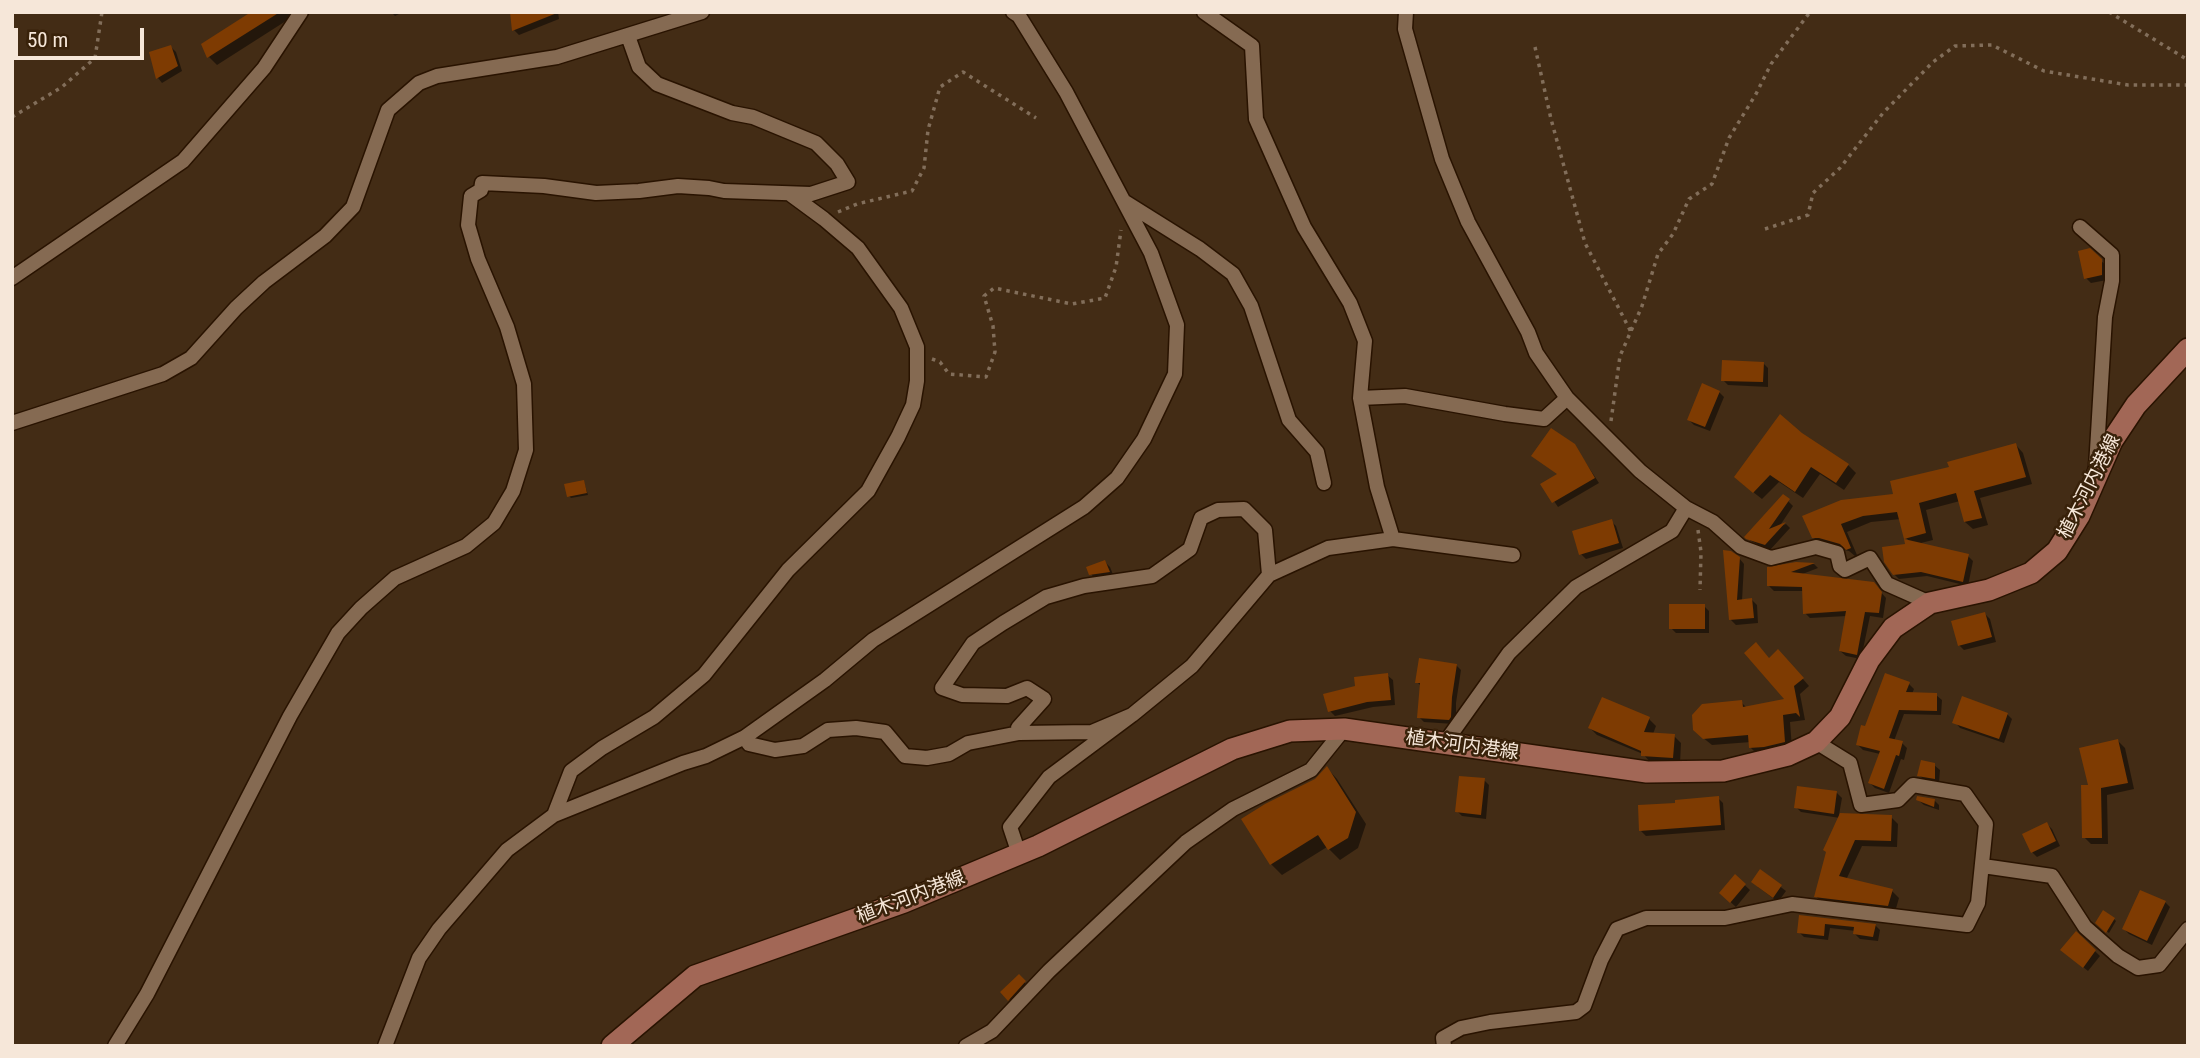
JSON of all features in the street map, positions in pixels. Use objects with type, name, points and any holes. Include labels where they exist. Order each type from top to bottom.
[{"type":"main road","name":"植木河内港線","points":[[612,1046],[695,976],[904,902],[1019,854],[1232,749],[1290,731],[1343,729],[1647,772],[1723,771],[1788,755],[1816,742],[1840,717],[1869,660],[1893,628],[1930,603],[1989,590],[2031,573],[2057,551],[2079,516],[2112,441],[2136,405],[2188,349]]},
{"type":"street","points":[[12,278],[183,160],[264,68],[301,12]]},
{"type":"street","points":[[12,423],[163,374],[191,358],[236,308],[264,282],[325,236],[353,207],[388,110],[419,83],[437,76],[557,57],[702,12]]},
{"type":"street","points":[[385,1046],[419,958],[439,929],[507,850],[554,815],[683,762],[706,756],[744,737],[825,680],[873,640],[1084,507],[1117,478],[1144,439],[1175,374],[1177,326],[1151,253],[1124,201],[1066,92],[1019,16],[1013,12]]},
{"type":"street","points":[[1204,12],[1252,46],[1256,119],[1304,228],[1350,303],[1365,341],[1360,398],[1377,486],[1393,539]]},
{"type":"street","points":[[1406,12],[1405,29],[1442,159],[1468,222],[1528,332],[1536,353],[1567,398],[1640,471],[1686,508],[1713,522],[1741,547],[1771,558],[1816,547],[1837,553],[1840,566],[1845,570],[1870,558],[1887,584],[1930,603]]},
{"type":"street","points":[[115,1046],[148,994],[290,716],[338,633],[360,608],[396,578],[466,546],[494,523],[513,491],[526,450],[524,384],[507,327],[478,259],[468,225],[471,196],[481,190],[482,183],[544,186],[596,193],[678,186],[811,194],[848,181],[837,164],[816,143],[752,117],[732,113],[657,85],[639,67],[628,36]]},
{"type":"street","points":[[554,815],[571,771],[602,748],[654,717],[704,675],[788,570],[868,491],[913,405],[917,381],[917,347],[901,308],[858,248],[790,194]]},
{"type":"street","points":[[1124,201],[1200,249],[1233,274],[1255,318],[1289,420],[1317,452],[1324,483]]},
{"type":"street","points":[[2080,227],[2112,255],[2112,281],[2105,317],[2095,479]]},
{"type":"street","points":[[1360,398],[1405,396],[1544,419],[1567,398]]},
{"type":"street","points":[[1444,744],[1509,653],[1576,587],[1672,531],[1686,508]]},
{"type":"street","points":[[1019,733],[1018,727],[1044,699],[1027,688],[1007,696],[962,695],[942,688],[973,643],[1003,623],[1046,597],[1084,586],[1152,576],[1190,549],[1201,518],[1218,510],[1244,509],[1265,530],[1269,575]]},
{"type":"street","points":[[1019,854],[1010,827],[1049,777],[1192,666],[1269,575],[1328,548],[1393,539],[1513,555]]},
{"type":"street","points":[[744,737],[749,744],[775,750],[803,746],[828,730],[856,728],[885,732],[905,756],[927,758],[949,754],[968,743],[1019,733],[1092,732],[1132,715]]},
{"type":"street","points":[[966,1046],[992,1031],[1048,971],[1186,842],[1233,809],[1311,770],[1343,729]]},
{"type":"street","points":[[1444,1046],[1443,1038],[1461,1028],[1577,1012],[1584,1006],[1601,960],[1617,929],[1646,918],[1725,918],[1792,904],[1966,925],[1978,903],[1986,824],[1965,794],[1913,785],[1898,800],[1861,805],[1850,762],[1816,742]]},
{"type":"street","points":[[1983,866],[2052,876],[2085,927],[2118,956],[2138,968],[2159,965],[2188,929]]},
{"type":"path","points":[[12,117],[62,87],[95,58],[102,12]]},
{"type":"path","points":[[1608,440],[1620,356],[1642,306],[1658,254],[1673,234],[1689,199],[1713,184],[1729,138],[1771,64],[1810,12]]},
{"type":"path","points":[[2109,12],[2188,60]]},
{"type":"path","points":[[1765,229],[1808,215],[1813,193],[1840,168],[1883,113],[1933,62],[1955,46],[1992,45],[2044,71],[2128,85],[2188,85]]},
{"type":"path","points":[[1535,47],[1551,119],[1585,243],[1630,332]]},
{"type":"path","points":[[824,219],[856,205],[912,191],[924,168],[928,130],[940,87],[963,72],[1036,118]]},
{"type":"path","points":[[917,354],[940,362],[949,374],[986,377],[995,352],[993,326],[984,296],[994,288],[1072,304],[1105,298],[1116,267],[1124,201]]},
{"type":"path","points":[[1686,508],[1689,519],[1698,527],[1701,552],[1700,590]]},
{"type":"building","points":[[251,12],[280,12],[207,58],[201,44]]},
{"type":"building","points":[[510,12],[557,12],[557,13],[512,31]]},
{"type":"building","points":[[171,45],[178,66],[156,79],[149,52]]},
{"type":"building","points":[[2090,248],[2102,259],[2102,275],[2084,279],[2078,251]]},
{"type":"building","points":[[1722,360],[1764,362],[1763,382],[1721,381]]},
{"type":"building","points":[[1702,383],[1720,391],[1705,427],[1687,420]]},
{"type":"building","points":[[1780,414],[1802,433],[1849,464],[1836,483],[1811,467],[1795,492],[1770,475],[1753,493],[1734,477]]},
{"type":"building","points":[[1551,428],[1575,444],[1595,478],[1552,503],[1540,484],[1557,474],[1531,456]]},
{"type":"building","points":[[2016,443],[2026,477],[1974,491],[1982,518],[1964,522],[1956,493],[1919,503],[1926,533],[1904,539],[1897,512],[1863,516],[1841,524],[1851,548],[1846,550],[1840,544],[1812,538],[1802,516],[1841,500],[1893,494],[1890,481],[1949,467],[1947,462]]},
{"type":"building","points":[[584,480],[587,493],[567,497],[564,484]]},
{"type":"building","points":[[1783,494],[1790,499],[1769,529],[1786,522],[1765,545],[1746,539],[1744,537]]},
{"type":"building","points":[[1612,519],[1619,543],[1579,555],[1572,531]]},
{"type":"building","points":[[1904,539],[1969,554],[1963,582],[1921,572],[1893,575],[1884,562],[1882,547],[1905,544]]},
{"type":"building","points":[[1723,550],[1731,551],[1740,557],[1737,600],[1752,598],[1754,618],[1729,620]]},
{"type":"building","points":[[1105,560],[1110,572],[1089,575],[1086,567]]},
{"type":"building","points":[[1796,562],[1815,563],[1791,572],[1874,582],[1882,592],[1879,613],[1865,612],[1857,655],[1839,651],[1846,611],[1803,614],[1802,587],[1767,586],[1767,567]]},
{"type":"building","points":[[1669,604],[1705,604],[1705,629],[1669,629]]},
{"type":"building","points":[[1985,612],[1992,637],[1958,646],[1951,621]]},
{"type":"building","points":[[1756,642],[1769,658],[1778,649],[1804,678],[1794,686],[1800,717],[1796,713],[1783,715],[1785,742],[1764,747],[1749,748],[1748,735],[1703,739],[1693,730],[1692,715],[1702,704],[1742,700],[1743,707],[1784,699],[1744,653]]},
{"type":"building","points":[[1419,658],[1457,664],[1449,720],[1417,718],[1420,683],[1415,683]]},
{"type":"building","points":[[1388,673],[1391,700],[1367,702],[1328,712],[1323,694],[1355,686],[1354,677]]},
{"type":"building","points":[[1885,673],[1910,682],[1906,692],[1937,693],[1937,711],[1899,710],[1889,738],[1903,741],[1884,789],[1868,783],[1880,751],[1856,745],[1861,725],[1865,726]]},
{"type":"building","points":[[1962,696],[2008,713],[1999,739],[1952,723]]},
{"type":"building","points":[[1602,697],[1650,717],[1644,732],[1675,734],[1673,758],[1641,756],[1641,751],[1588,728]]},
{"type":"building","points":[[2118,739],[2128,783],[2101,788],[2102,838],[2082,838],[2081,785],[2088,785],[2079,748]]},
{"type":"building","points":[[1921,760],[1935,763],[1935,779],[1917,776]]},
{"type":"building","points":[[1327,766],[1356,812],[1348,838],[1328,850],[1318,835],[1270,865],[1241,819],[1315,779]]},
{"type":"building","points":[[1459,776],[1485,778],[1481,815],[1455,812]]},
{"type":"building","points":[[1797,786],[1837,791],[1834,814],[1794,808]]},
{"type":"building","points":[[1719,796],[1721,825],[1639,831],[1638,805]]},
{"type":"building","points":[[1917,796],[1935,799],[1934,807],[1916,800]]},
{"type":"building","points":[[1840,813],[1892,815],[1891,841],[1855,840],[1839,876],[1893,889],[1888,906],[1814,897],[1826,852],[1823,850]]},
{"type":"building","points":[[2047,822],[2056,841],[2031,853],[2022,834]]},
{"type":"building","points":[[1760,869],[1782,885],[1773,898],[1751,882]]},
{"type":"building","points":[[1735,874],[1746,884],[1730,903],[1719,893]]},
{"type":"building","points":[[2140,890],[2166,901],[2147,941],[2122,929]]},
{"type":"building","points":[[2103,910],[2115,918],[2106,933],[2095,923]]},
{"type":"building","points":[[1799,915],[1876,924],[1873,937],[1853,934],[1854,927],[1825,924],[1824,936],[1797,933]]},
{"type":"building","points":[[2076,931],[2096,950],[2083,968],[2060,950]]},
{"type":"building","points":[[1019,974],[1026,981],[1008,1001],[1000,992]]}]
